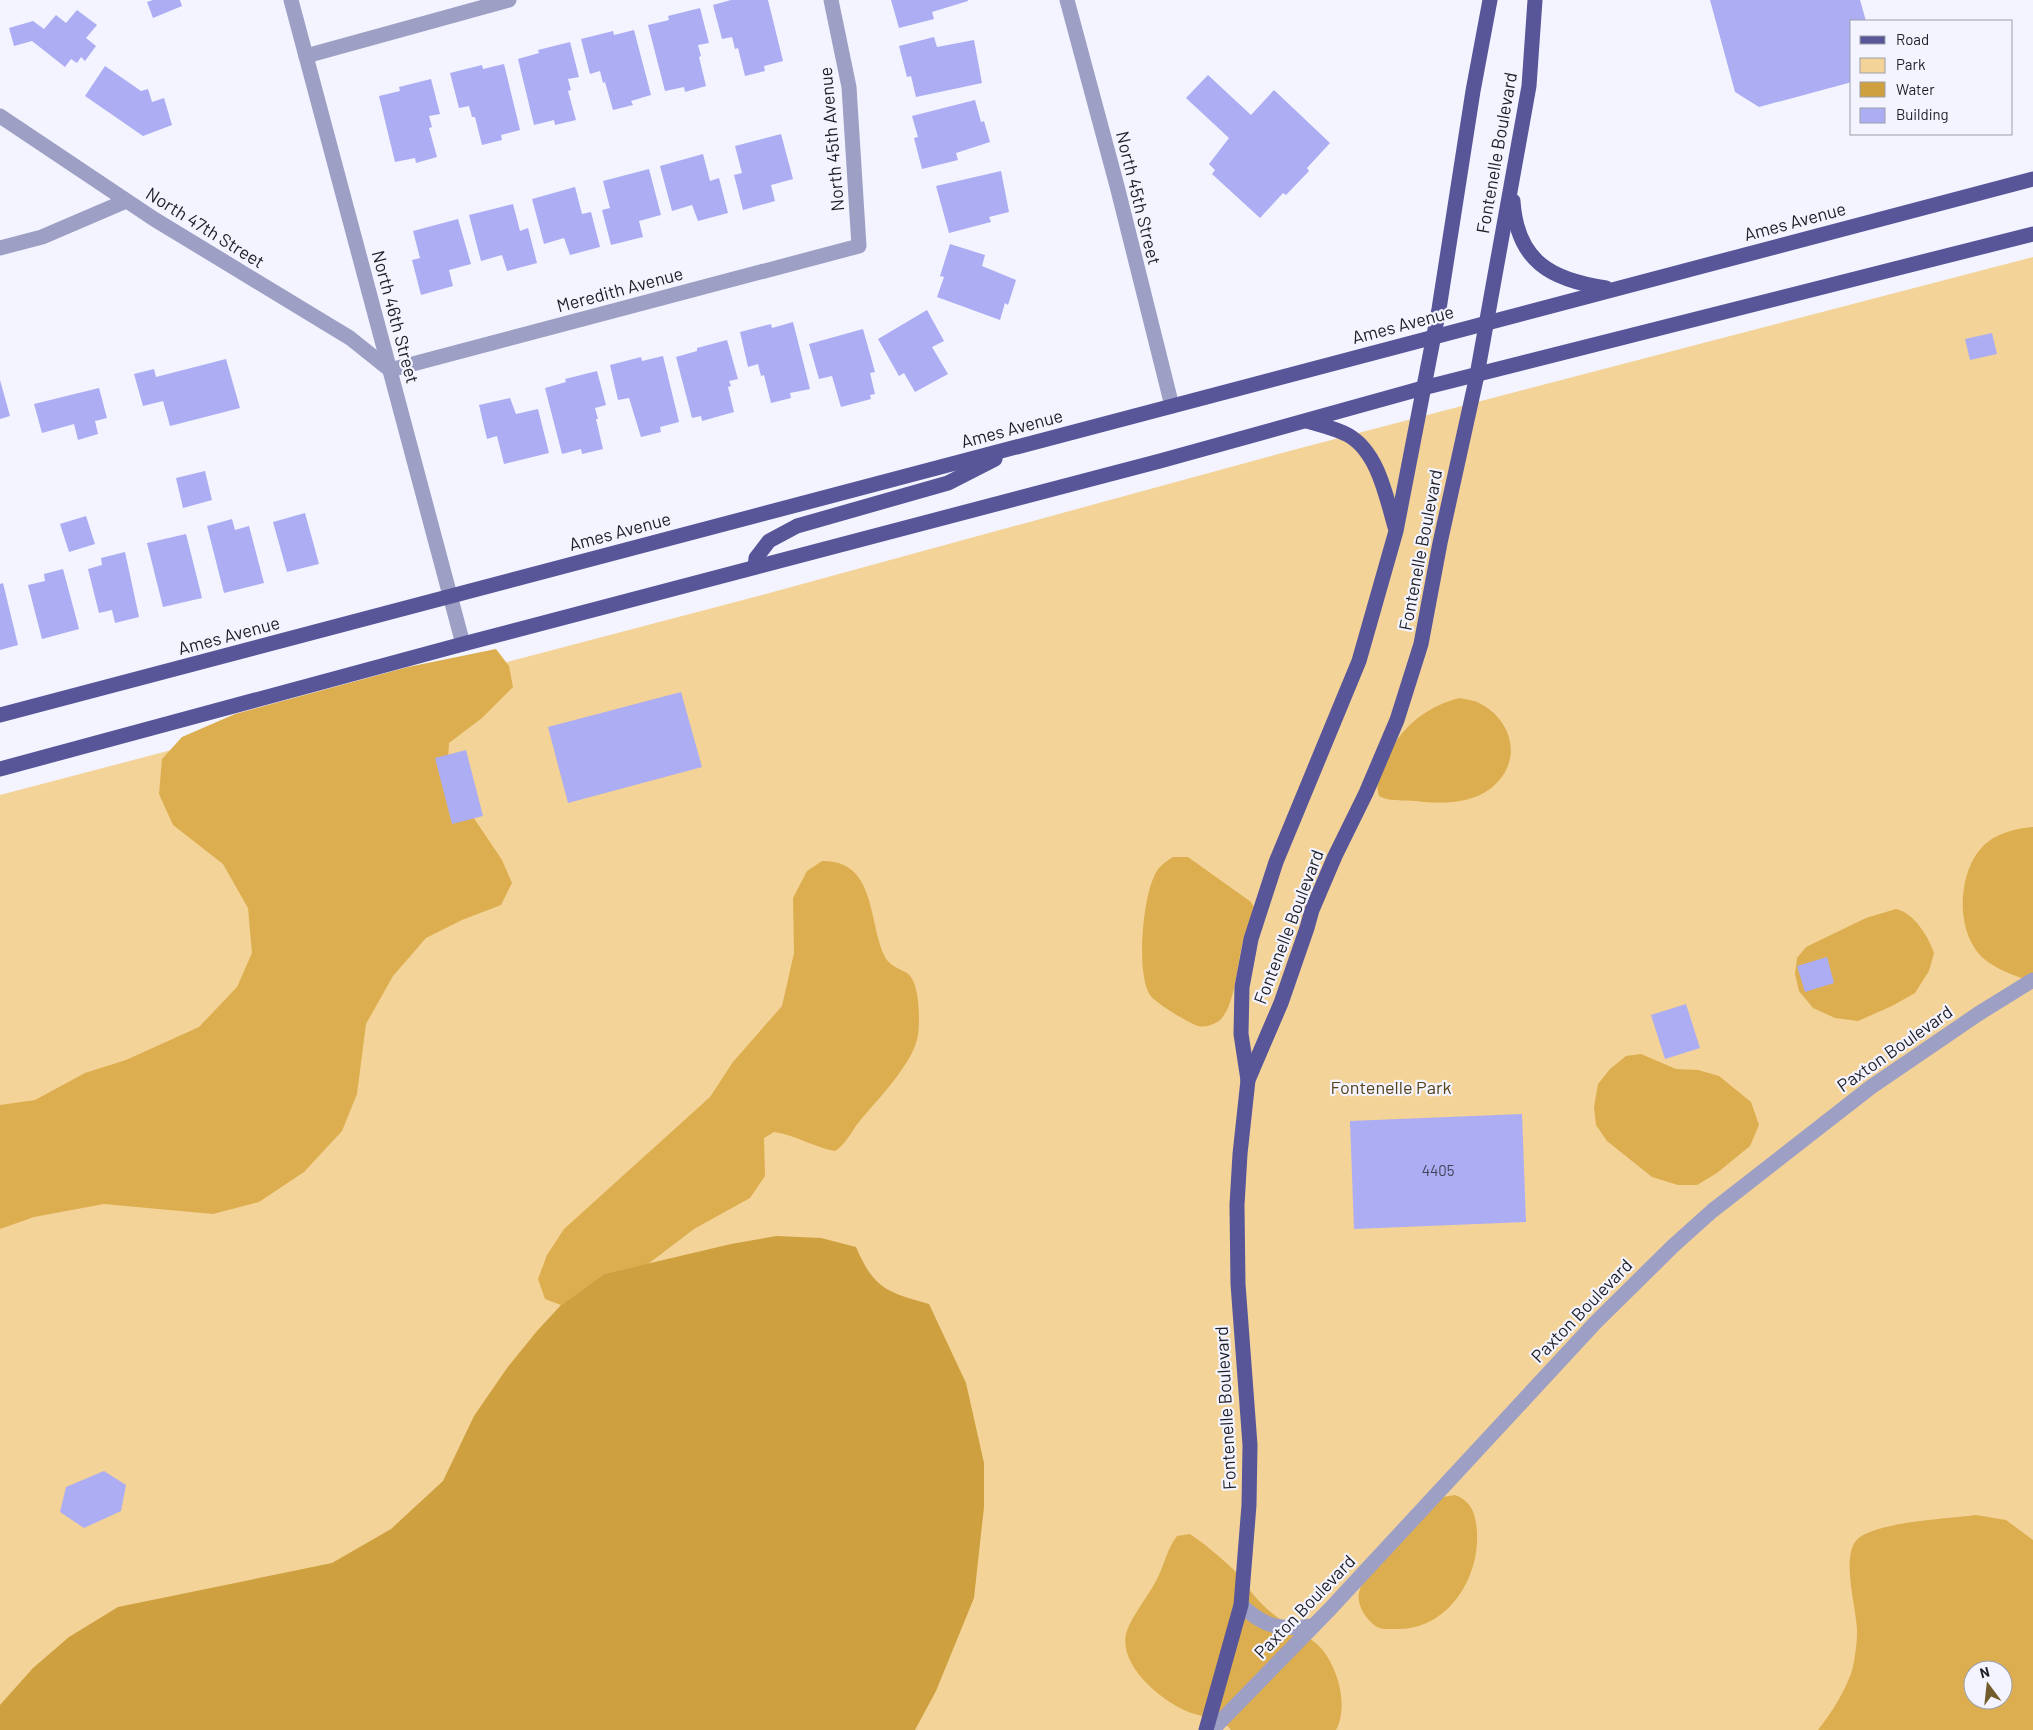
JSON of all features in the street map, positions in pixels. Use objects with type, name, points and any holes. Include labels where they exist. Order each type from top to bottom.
[{"type":"main road","name":"Fontenelle Boulevard","points":[[1206,1730],[1242,1605],[1249,1505],[1250,1454],[1238,1284],[1237,1205],[1248,1080],[1240,1034],[1242,986],[1251,939],[1276,862],[1359,662],[1396,531],[1433,337],[1473,90],[1490,0]]},
{"type":"main road","name":"Fontenelle Boulevard","points":[[1248,1080],[1280,1003],[1308,928],[1312,910],[1335,856],[1366,794],[1397,720],[1421,644],[1440,543],[1477,375],[1512,183],[1529,86],[1535,0]]},
{"type":"main road","name":"Ames Avenue","points":[[0,715],[2033,179]]},
{"type":"main road","points":[[1512,183],[1514,213],[1519,232],[1530,253],[1542,266],[1559,277],[1580,284],[1613,290]]},
{"type":"main road","points":[[0,769],[1423,388],[2033,234]]},
{"type":"main road","points":[[1305,421],[1334,429],[1361,445],[1382,484],[1396,531]]},
{"type":"main road","points":[[754,567],[756,558],[768,541],[797,526],[948,483],[1023,445]]},
{"type":"street","name":"North 46th Street","points":[[291,0],[463,644]]},
{"type":"street","points":[[306,56],[509,0]]},
{"type":"street","name":"North 45th Avenue","points":[[830,0],[849,87],[859,246]]},
{"type":"street","name":"North 45th Street","points":[[1067,0],[1117,186],[1172,406]]},
{"type":"street","name":"North 47th Street","points":[[0,116],[126,201],[350,338],[390,370]]},
{"type":"street","points":[[0,248],[42,237],[126,201]]},
{"type":"street","name":"Meredith Avenue","points":[[390,370],[859,246]]},
{"type":"street","name":"Paxton Boulevard","points":[[1212,1730],[1313,1626],[1588,1331],[1673,1246],[1712,1211],[1871,1087],[1978,1014],[2033,980]]},
{"type":"street","points":[[1242,1605],[1255,1619],[1270,1626],[1290,1629],[1313,1626]]},
{"type":"green space","name":"Fontenelle Park","points":[[2033,257],[2033,1730],[0,1730],[0,795],[762,595],[1293,450]]},
{"type":"shaded area","points":[[496,649],[509,666],[513,687],[482,718],[449,743],[447,778],[502,860],[512,883],[501,905],[462,920],[426,938],[393,976],[366,1024],[357,1094],[342,1131],[304,1172],[259,1202],[213,1214],[104,1204],[34,1217],[0,1229],[0,1105],[35,1100],[85,1073],[126,1060],[199,1027],[237,987],[252,953],[248,908],[223,864],[173,825],[159,794],[162,759],[182,737],[235,714],[408,667]]},
{"type":"shaded area","points":[[1459,698],[1477,702],[1490,710],[1506,730],[1510,742],[1511,755],[1508,767],[1501,778],[1482,794],[1454,802],[1397,800],[1379,796],[1377,787],[1379,775],[1397,739],[1423,714],[1446,702]]},
{"type":"shaded area","points":[[2033,827],[2033,981],[1992,965],[1979,954],[1968,935],[1964,921],[1963,906],[1966,876],[1979,850],[1999,835],[2016,829]]},
{"type":"shaded area","points":[[1173,857],[1188,857],[1251,902],[1255,909],[1243,941],[1236,981],[1227,1011],[1217,1022],[1208,1026],[1198,1026],[1180,1017],[1153,998],[1146,985],[1143,971],[1142,937],[1149,889],[1158,869]]},
{"type":"shaded area","points":[[822,861],[839,863],[852,870],[861,881],[867,894],[884,955],[894,966],[907,973],[914,984],[919,1011],[918,1035],[915,1046],[902,1069],[835,1151],[774,1132],[764,1138],[765,1176],[750,1198],[694,1229],[648,1264],[604,1274],[561,1305],[545,1299],[538,1279],[547,1255],[564,1229],[710,1097],[733,1062],[782,1006],[794,953],[793,898],[807,871]]},
{"type":"shaded area","points":[[1896,909],[1909,915],[1920,926],[1934,953],[1929,971],[1915,993],[1892,1006],[1858,1021],[1835,1018],[1813,1008],[1799,991],[1795,974],[1797,958],[1806,947],[1866,918]]},
{"type":"shaded area","points":[[1641,1054],[1676,1069],[1698,1070],[1719,1076],[1751,1102],[1759,1125],[1750,1146],[1717,1173],[1697,1185],[1678,1185],[1652,1177],[1607,1141],[1596,1125],[1594,1107],[1598,1084],[1610,1069],[1626,1056]]},
{"type":"shaded area","points":[[1455,1495],[1467,1503],[1474,1514],[1477,1542],[1474,1561],[1468,1579],[1459,1595],[1447,1609],[1432,1620],[1415,1627],[1387,1629],[1377,1627],[1370,1622],[1361,1609],[1359,1594],[1365,1579],[1385,1554],[1443,1497]]},
{"type":"shaded area","points":[[1976,1515],[2006,1520],[2033,1540],[2033,1730],[1818,1730],[1829,1716],[1847,1684],[1853,1667],[1857,1623],[1851,1582],[1850,1555],[1854,1545],[1860,1537],[1871,1532],[1885,1527]]},
{"type":"shaded area","points":[[1190,1534],[1234,1570],[1255,1597],[1270,1611],[1309,1638],[1327,1656],[1337,1676],[1340,1688],[1342,1710],[1336,1730],[1231,1730],[1222,1722],[1191,1713],[1176,1706],[1154,1690],[1135,1670],[1126,1646],[1128,1628],[1158,1577],[1168,1551],[1177,1536]]},
{"type":"water","points":[[777,1236],[821,1238],[856,1247],[869,1272],[884,1287],[902,1296],[929,1304],[966,1383],[984,1463],[984,1507],[974,1598],[936,1691],[915,1730],[0,1730],[0,1705],[33,1668],[69,1637],[118,1607],[332,1563],[391,1529],[443,1481],[474,1416],[507,1368],[537,1331],[561,1305],[604,1274],[731,1244]]},
{"type":"building","points":[[153,0],[180,0],[182,6],[153,18],[147,2]]},
{"type":"building","points":[[731,0],[768,0],[783,61],[764,66],[765,71],[745,76],[738,48],[735,49],[732,37],[722,39],[713,5]]},
{"type":"building","points":[[891,0],[968,1],[932,12],[934,19],[899,28]]},
{"type":"building","points":[[1710,0],[1860,0],[1866,20],[1850,20],[1850,83],[1759,107],[1735,92]]},
{"type":"building","points":[[700,8],[709,43],[698,45],[706,86],[685,92],[684,87],[665,91],[648,25],[669,20],[668,16]]},
{"type":"building","points":[[77,10],[97,25],[86,38],[96,46],[85,61],[81,57],[77,63],[71,59],[65,67],[32,41],[14,46],[9,28],[33,21],[44,29],[56,15],[66,23]]},
{"type":"building","points":[[634,30],[651,95],[631,101],[633,105],[613,110],[600,71],[590,74],[581,39],[613,31],[614,35]]},
{"type":"building","points":[[934,37],[937,47],[974,40],[982,83],[916,97],[911,76],[907,77],[899,46]]},
{"type":"building","points":[[570,42],[579,77],[568,79],[571,90],[568,91],[576,120],[555,125],[554,120],[534,125],[518,59],[539,53],[538,50]]},
{"type":"building","points":[[504,64],[520,130],[501,135],[502,140],[482,145],[475,117],[472,117],[469,106],[459,108],[450,73],[482,65],[483,69]]},
{"type":"building","points":[[105,66],[141,91],[148,89],[152,102],[164,98],[172,125],[143,136],[85,96]]},
{"type":"building","points":[[1208,75],[1251,115],[1274,90],[1330,143],[1307,168],[1309,171],[1286,195],[1283,193],[1260,218],[1212,174],[1215,170],[1209,164],[1229,138],[1186,98]]},
{"type":"building","points":[[431,79],[440,114],[429,116],[432,127],[429,128],[437,157],[416,163],[415,158],[395,162],[379,96],[400,91],[399,87]]},
{"type":"building","points":[[975,100],[981,122],[984,121],[990,142],[956,153],[958,160],[922,169],[914,138],[918,137],[912,116]]},
{"type":"building","points":[[781,134],[793,179],[771,185],[775,201],[743,210],[734,175],[742,173],[735,146]]},
{"type":"building","points":[[703,154],[710,181],[719,178],[728,213],[698,221],[692,205],[672,211],[660,166]]},
{"type":"building","points":[[649,169],[661,215],[639,221],[643,237],[611,245],[602,210],[610,208],[603,181]]},
{"type":"building","points":[[1001,171],[1009,212],[989,217],[991,222],[949,233],[936,186]]},
{"type":"building","points":[[575,187],[582,214],[591,212],[600,247],[570,255],[564,238],[544,244],[532,199]]},
{"type":"building","points":[[513,204],[520,231],[528,228],[537,263],[507,271],[502,255],[481,261],[469,215]]},
{"type":"building","points":[[458,219],[471,264],[449,270],[453,286],[421,295],[412,260],[420,258],[413,231]]},
{"type":"building","points":[[950,244],[985,255],[982,266],[1016,280],[1008,305],[1005,303],[1000,320],[937,297],[944,277],[940,276]]},
{"type":"building","points":[[927,310],[944,341],[932,347],[948,374],[915,392],[904,373],[899,376],[878,339]]},
{"type":"building","points":[[793,322],[810,389],[790,393],[791,398],[771,403],[764,375],[761,376],[758,364],[748,367],[740,332],[771,324],[772,328]]},
{"type":"building","points":[[863,329],[875,372],[870,373],[875,394],[870,395],[871,399],[841,407],[832,376],[819,379],[809,344]]},
{"type":"building","points":[[1992,333],[1997,354],[1970,360],[1965,339]]},
{"type":"building","points":[[727,340],[738,379],[729,381],[731,386],[728,387],[734,412],[702,421],[701,416],[692,418],[676,357],[697,351],[697,348]]},
{"type":"building","points":[[663,356],[679,422],[660,427],[661,432],[641,437],[629,398],[618,400],[610,365],[641,357],[642,361]]},
{"type":"building","points":[[226,359],[240,408],[170,426],[163,401],[143,406],[134,374],[154,369],[156,377]]},
{"type":"building","points":[[597,371],[606,405],[595,408],[603,449],[582,454],[581,449],[562,454],[545,388],[566,382],[565,379]]},
{"type":"building","points":[[0,380],[10,416],[0,419]]},
{"type":"building","points":[[99,388],[107,418],[95,421],[98,434],[78,440],[74,424],[42,433],[34,404]]},
{"type":"building","points":[[510,398],[516,414],[538,409],[549,453],[504,464],[497,436],[487,439],[479,405]]},
{"type":"building","points":[[205,471],[212,500],[183,508],[176,478]]},
{"type":"building","points":[[305,513],[319,564],[287,572],[273,522]]},
{"type":"building","points":[[86,516],[95,544],[69,552],[60,524]]},
{"type":"building","points":[[232,519],[235,530],[249,526],[264,583],[224,593],[207,526]]},
{"type":"building","points":[[186,534],[202,598],[163,607],[147,543]]},
{"type":"building","points":[[125,552],[139,617],[115,623],[112,610],[99,613],[88,569],[102,565],[101,558]]},
{"type":"building","points":[[63,569],[79,629],[42,639],[28,585],[45,581],[44,574]]},
{"type":"building","points":[[3,583],[18,645],[0,650],[0,584]]},
{"type":"building","points":[[681,692],[702,767],[568,803],[548,727]]},
{"type":"building","points":[[466,750],[483,816],[452,824],[435,758]]},
{"type":"building","points":[[1827,957],[1834,983],[1805,992],[1797,966]]},
{"type":"building","points":[[1686,1004],[1700,1048],[1665,1059],[1651,1015]]},
{"type":"building","points":[[1522,1114],[1526,1222],[1354,1229],[1350,1121]]},
{"type":"building","points":[[104,1471],[126,1485],[121,1511],[84,1528],[60,1512],[66,1487]]}]
